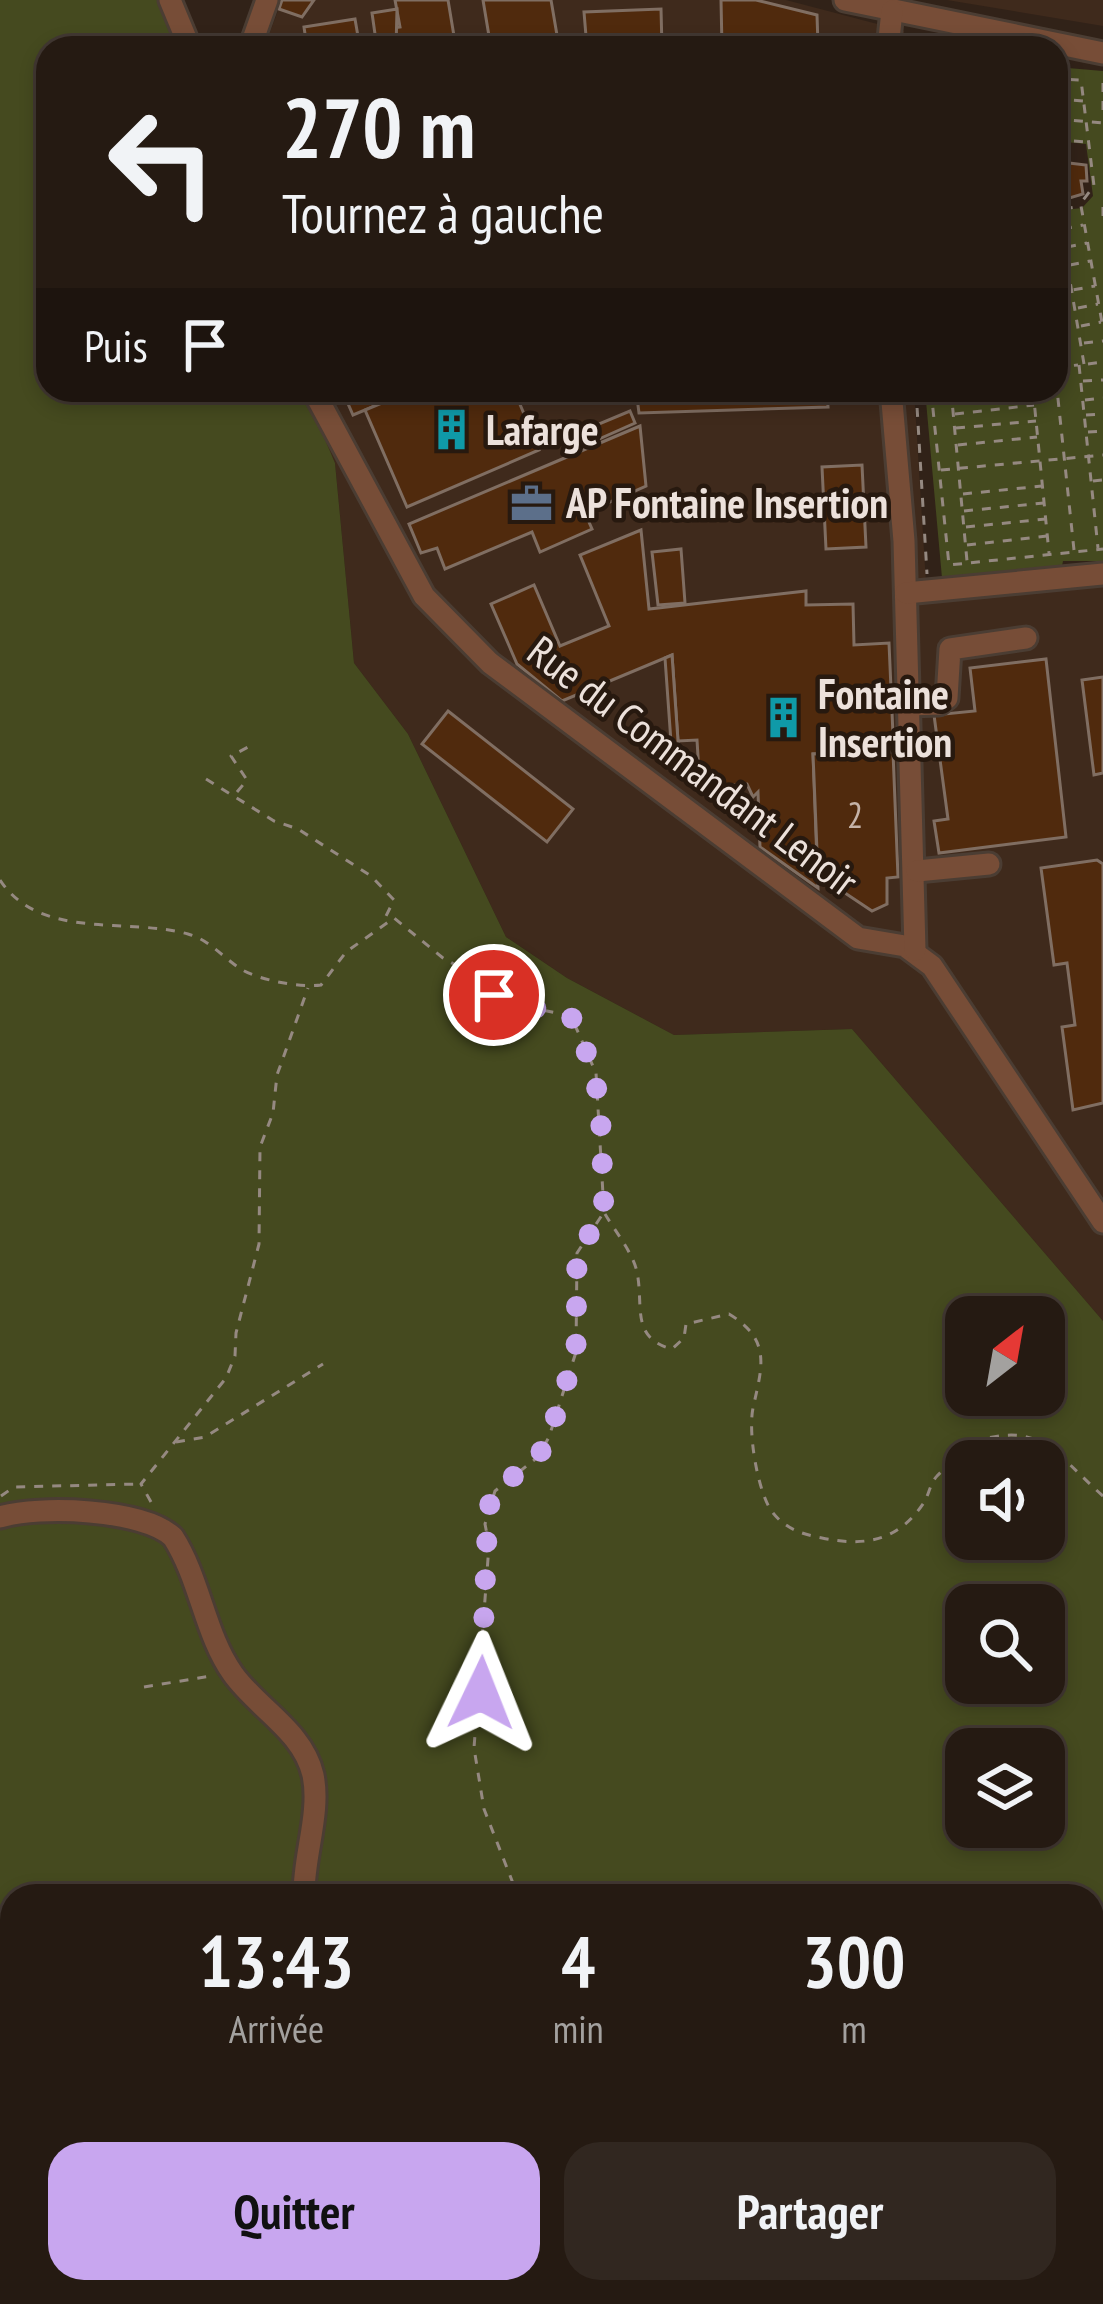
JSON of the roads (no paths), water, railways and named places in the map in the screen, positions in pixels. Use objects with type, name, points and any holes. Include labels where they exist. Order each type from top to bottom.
[{"type":"street","points":[[170,0],[185,36]]},
{"type":"street","points":[[254,36],[267,0]]},
{"type":"street","points":[[845,0],[1018,36]]},
{"type":"street","points":[[889,36],[892,11]]},
{"type":"street","points":[[1068,46],[1103,53]]},
{"type":"street","name":"Rue du Commandant Lenoir","points":[[319,402],[424,596],[490,663],[858,938],[916,950]]},
{"type":"street","points":[[892,402],[914,592],[908,705],[916,950],[1103,1222]]},
{"type":"street","points":[[914,592],[1103,574]]},
{"type":"street","points":[[908,705],[939,704],[947,698],[950,649],[1026,638]]},
{"type":"street","points":[[917,871],[989,864]]},
{"type":"street","points":[[0,1517],[127,1515],[162,1527],[182,1551],[230,1670],[304,1750],[313,1774],[316,1798],[305,1847],[304,1884]]},
{"type":"place","name":"Lafarge","points":[[452,430]]},
{"type":"place","name":"AP Fontaine Insertion","points":[[532,503]]},
{"type":"place","name":"Fontaine Insertion","points":[[784,718]]}]
